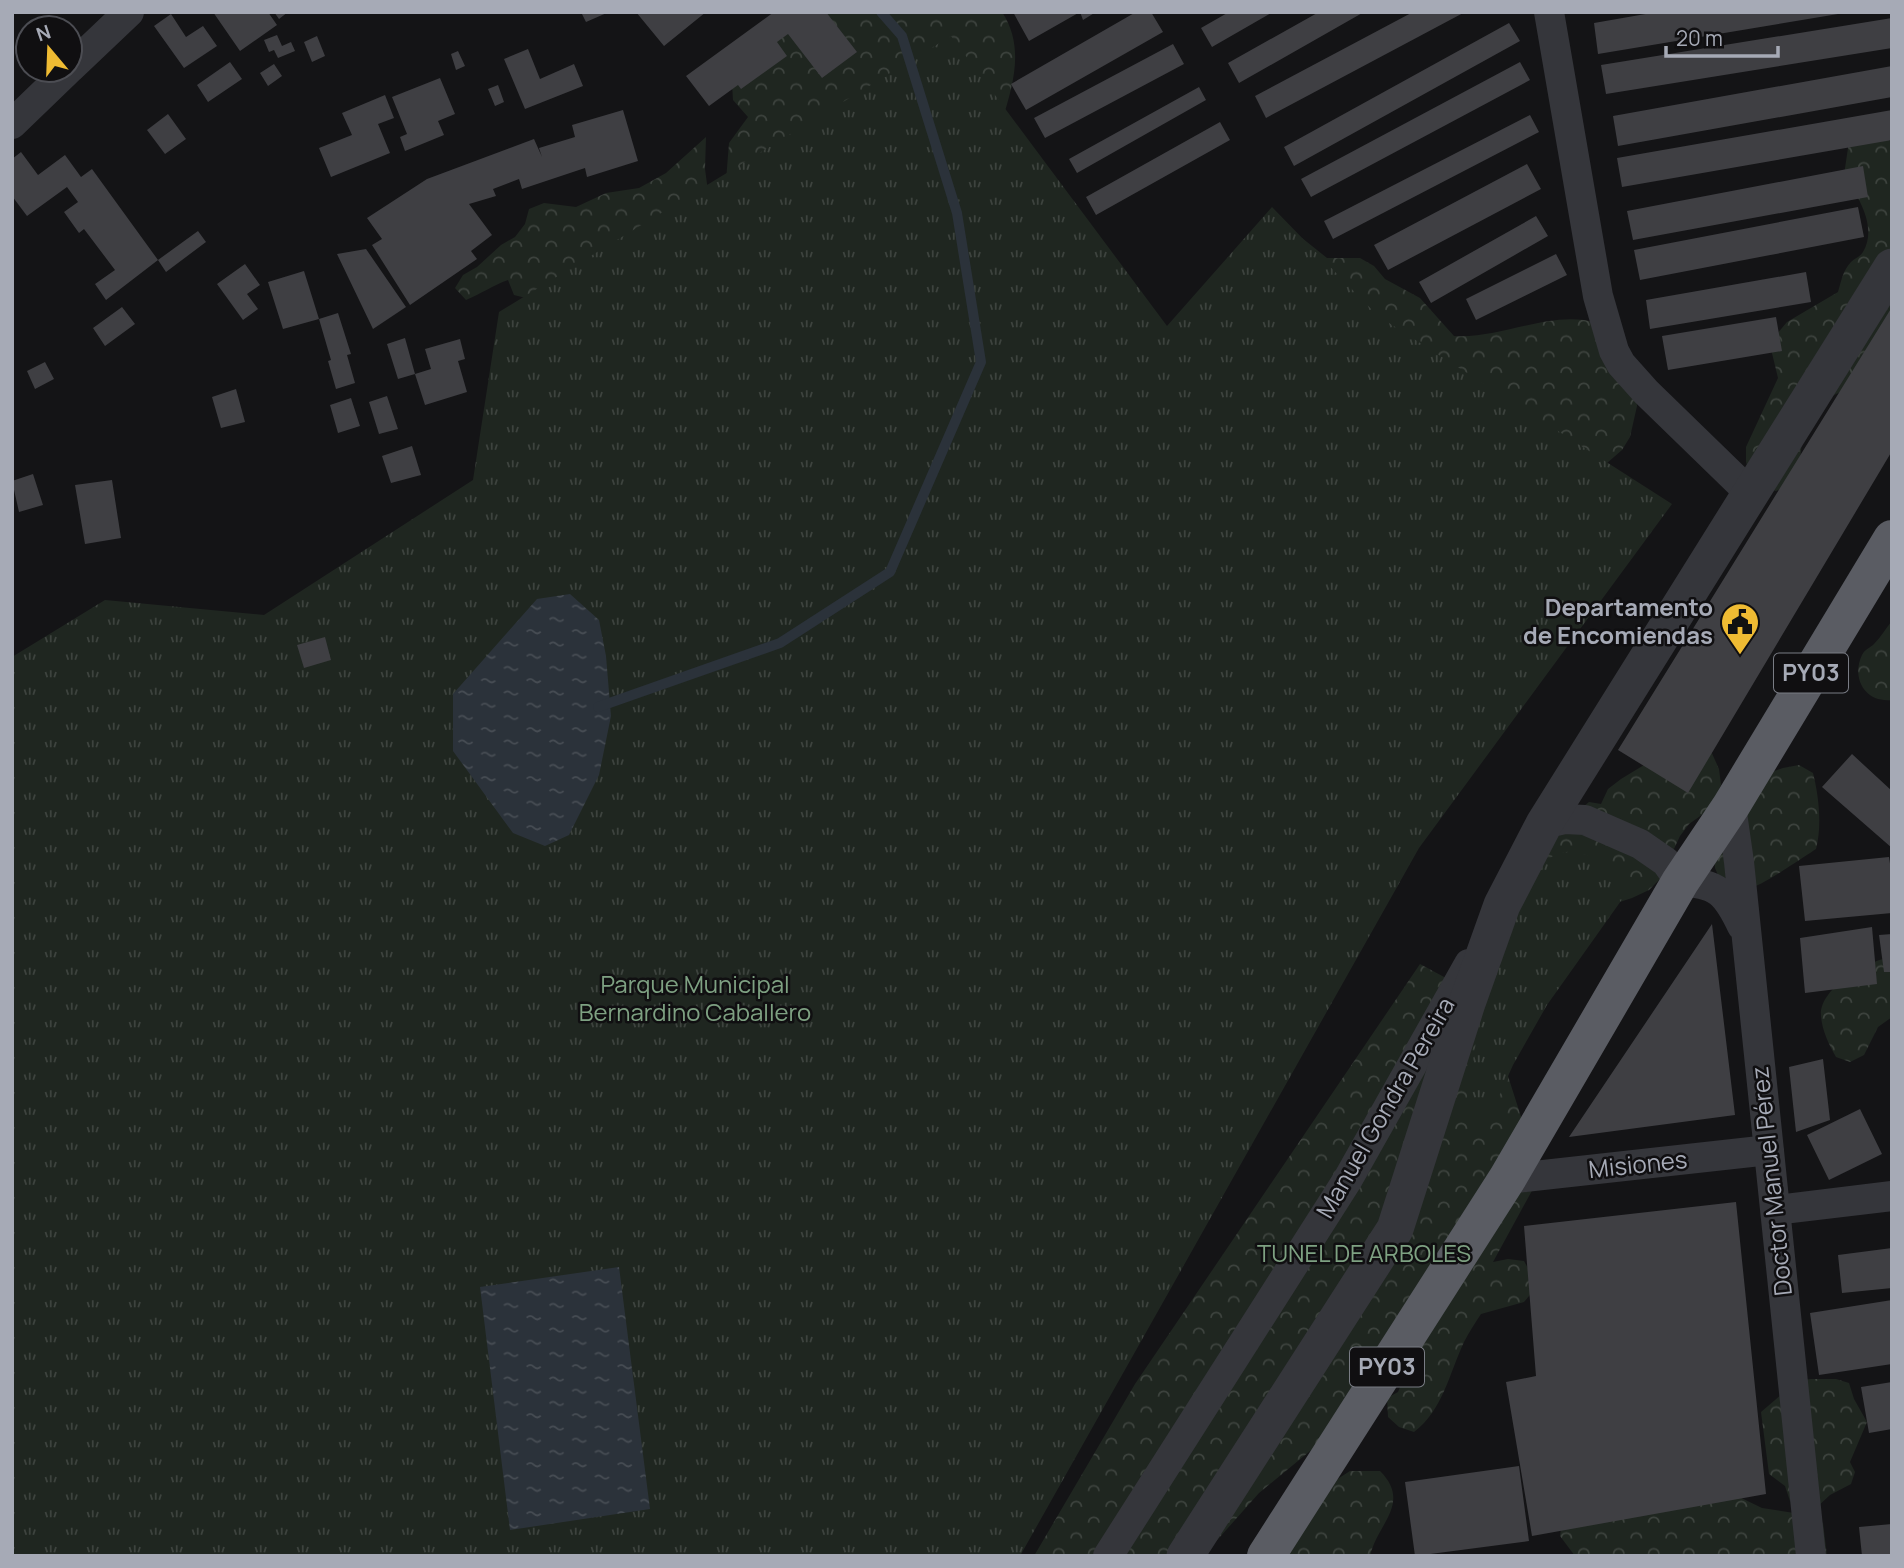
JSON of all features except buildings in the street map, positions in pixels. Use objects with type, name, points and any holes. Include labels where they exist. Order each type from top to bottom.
[{"type":"highway","name":"PY03","points":[[1266,1556],[1507,1179],[1680,882],[1731,806],[1892,540]]},
{"type":"street","points":[[84,55],[129,12]]},
{"type":"street","points":[[1549,12],[1598,296],[1614,351],[1621,364],[1646,392],[1751,494]]},
{"type":"street","points":[[12,124],[53,84]]},
{"type":"street","points":[[1185,1556],[1395,1229],[1467,1003],[1502,905],[1544,824],[1892,267]]},
{"type":"street","name":"Doctor Manuel Pérez","points":[[1731,806],[1811,1556]]},
{"type":"street","points":[[1544,824],[1566,819],[1585,820],[1640,844],[1666,862],[1680,882],[1701,882],[1724,894],[1746,933]]},
{"type":"street","name":"Manuel Gondra Pereira","points":[[1108,1556],[1348,1179],[1502,905]]},
{"type":"street","name":"Misiones","points":[[1507,1179],[1769,1150]]},
{"type":"street","points":[[1776,1210],[1892,1196]]},
{"type":"green space","points":[[807,12],[1002,12],[1013,39],[1015,66],[1002,121],[726,181],[729,143],[748,117],[733,100],[732,83]]},
{"type":"green space","name":"Parque Municipal Bernardino Caballero","points":[[951,36],[1167,326],[1272,207],[1378,316],[1672,504],[1419,848],[1020,1556],[12,1556],[12,657],[105,600],[264,615],[473,480],[499,312]]},
{"type":"green space","points":[[1851,128],[1880,128],[1892,144],[1892,313],[1862,382],[1819,402],[1802,440],[1799,471],[1791,484],[1776,491],[1762,488],[1751,476],[1746,462],[1746,447],[1778,378],[1771,349],[1777,334],[1787,322],[1838,292],[1846,269],[1862,254],[1867,242],[1864,212],[1844,175]]},
{"type":"green space","points":[[706,137],[707,184],[734,261],[530,299],[514,295],[508,280],[466,300],[455,288],[463,275],[515,237],[525,224],[529,209],[544,203],[576,207],[606,193],[639,188],[666,173]]},
{"type":"green space","points":[[1302,238],[1327,258],[1360,258],[1374,266],[1385,279],[1420,298],[1454,336],[1472,336],[1562,320],[1597,323],[1636,389],[1637,406],[1630,437],[1622,450],[1599,470],[1270,263]]},
{"type":"green space","points":[[1892,621],[1892,700],[1883,700],[1868,693],[1858,672],[1863,653],[1877,641]]},
{"type":"green space","points":[[1706,740],[1719,769],[1721,785],[1713,802],[1680,836],[1660,879],[1649,890],[1586,913],[1502,905],[1565,822],[1589,802],[1601,804],[1608,789],[1677,745]]},
{"type":"green space","points":[[1799,765],[1813,773],[1815,782],[1819,821],[1816,849],[1754,887],[1721,882],[1715,868],[1714,851],[1769,773]]},
{"type":"green space","points":[[1571,851],[1587,855],[1626,881],[1628,891],[1547,1005],[1513,1065],[1488,1121],[1465,1111],[1483,998],[1511,918],[1544,861]]},
{"type":"green space","points":[[1892,957],[1892,1017],[1878,1027],[1864,1055],[1850,1062],[1836,1057],[1826,1037],[1821,1016],[1822,1006],[1828,995],[1858,970]]},
{"type":"green space","name":"TUNEL DE ARBOLES","points":[[1420,964],[1483,998],[1540,1176],[1493,1262],[1508,1259],[1524,1261],[1531,1274],[1534,1290],[1524,1302],[1481,1314],[1464,1342],[1439,1402],[1414,1432],[1399,1427],[1388,1417],[1387,1398],[1398,1392],[1406,1372],[1259,1493],[1203,1556],[1034,1556],[1135,1384]]},
{"type":"green space","points":[[1836,1379],[1849,1383],[1854,1399],[1867,1422],[1850,1462],[1855,1472],[1851,1484],[1830,1495],[1817,1507],[1800,1507],[1790,1501],[1785,1486],[1769,1474],[1761,1412],[1797,1381]]},
{"type":"green space","points":[[1350,1471],[1380,1471],[1393,1493],[1390,1513],[1370,1556],[1278,1556],[1311,1496]]},
{"type":"green space","points":[[1733,1494],[1762,1508],[1794,1513],[1823,1523],[1827,1556],[1575,1556],[1560,1536],[1565,1501]]},
{"type":"water","points":[[570,594],[599,620],[606,656],[611,716],[599,775],[569,835],[545,846],[513,833],[453,751],[453,694],[537,599]]},
{"type":"water","points":[[619,1267],[650,1509],[510,1530],[480,1287]]},
{"type":"waterway","points":[[598,707],[780,643],[890,572],[981,362],[957,213],[902,36],[881,12]]},
{"type":"place","name":"Departamento de Encomiendas","points":[[1740,656]]}]
